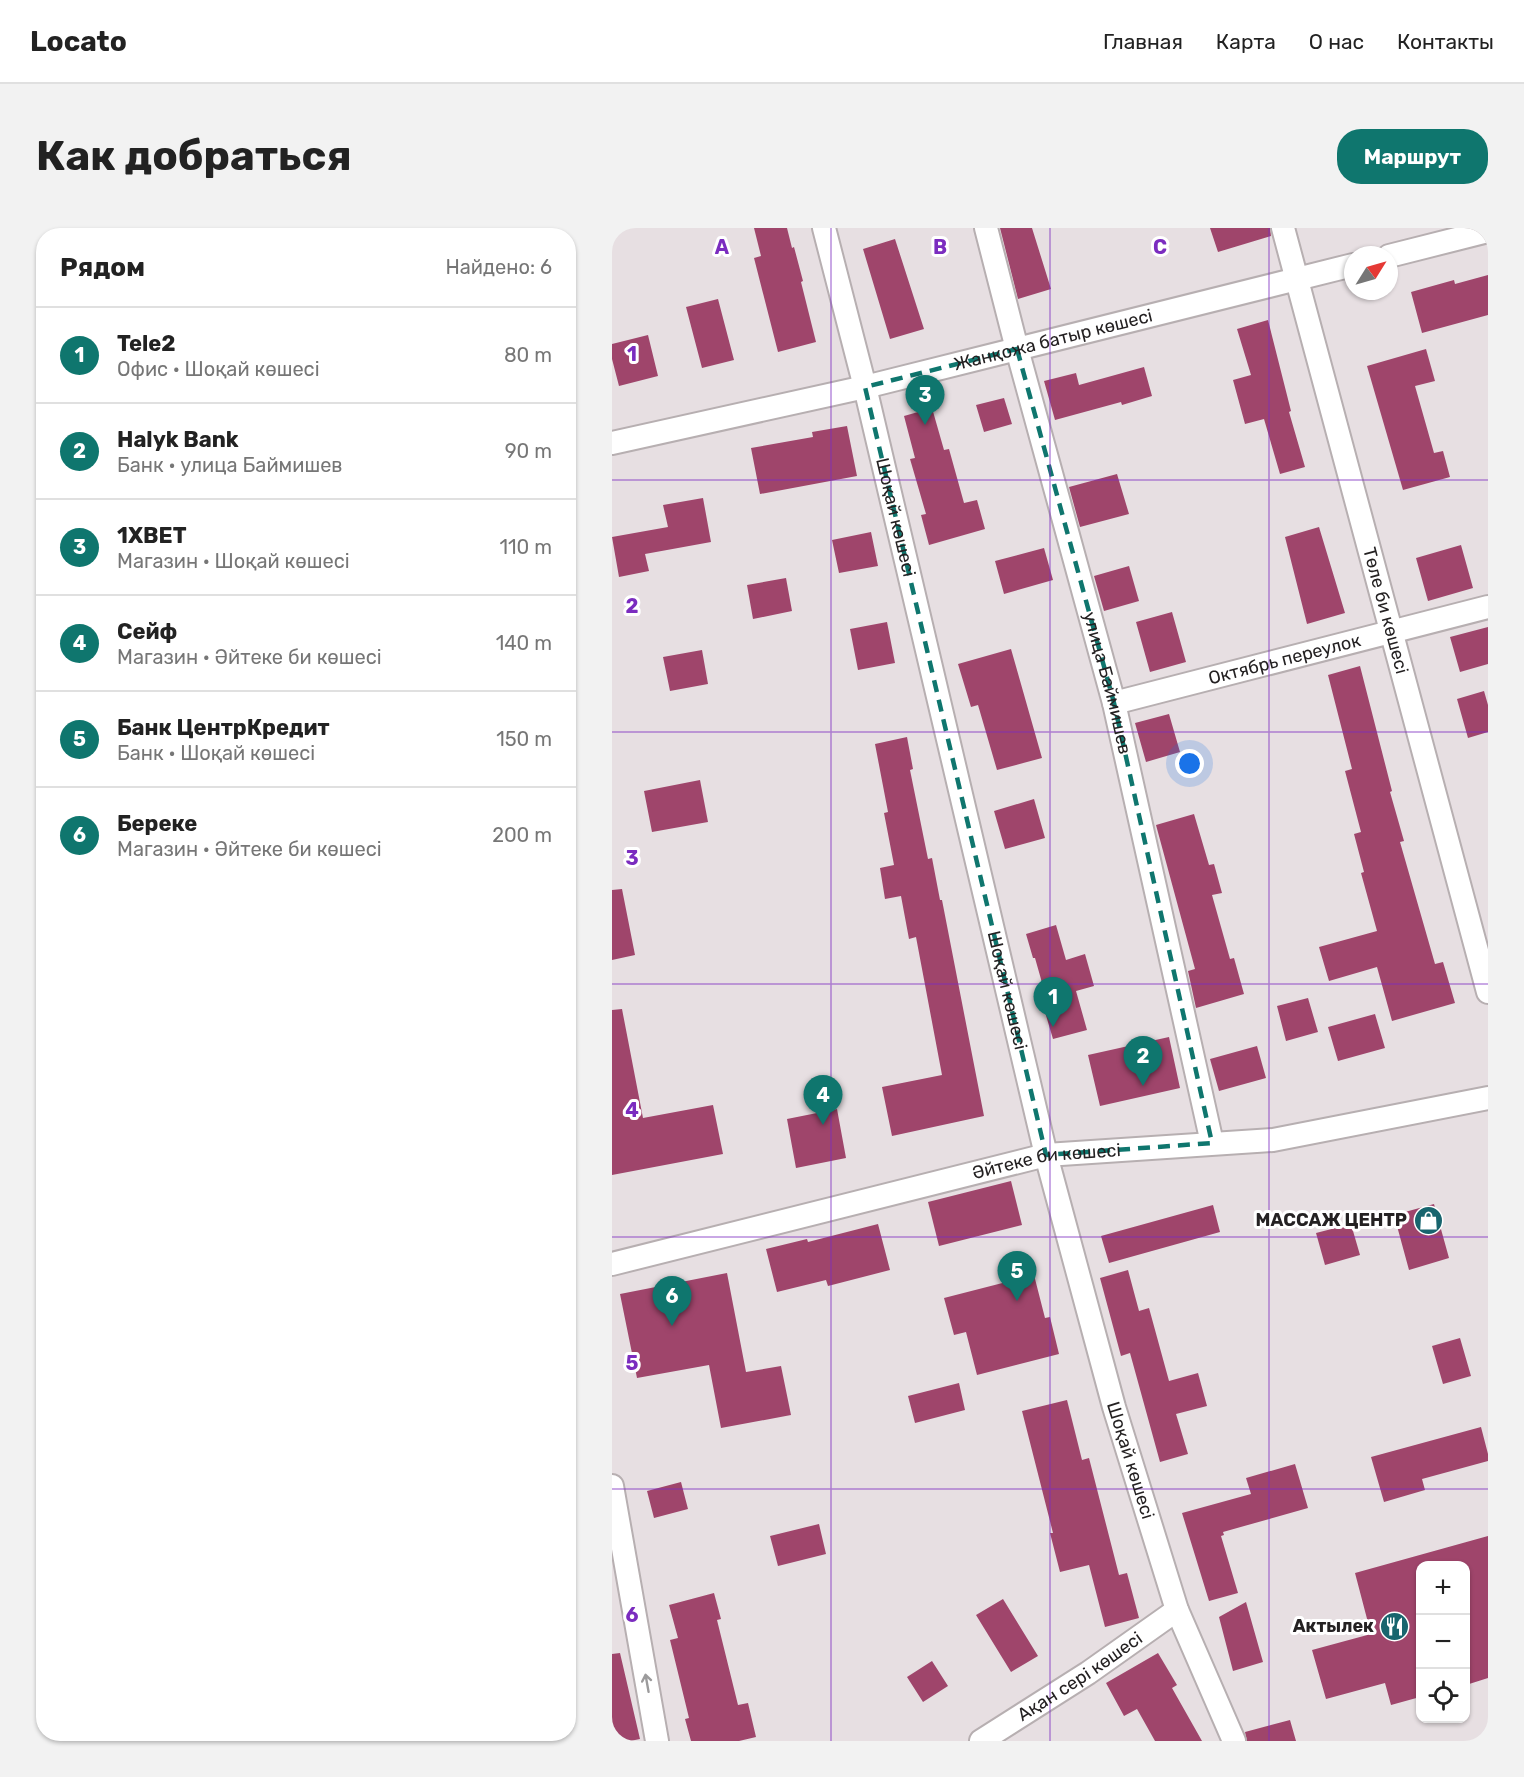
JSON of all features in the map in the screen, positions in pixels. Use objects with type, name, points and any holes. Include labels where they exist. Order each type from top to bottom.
[{"type":"street","name":"Шоқай көшесі","points":[[824,228],[865,387],[1046,1155],[1114,1407],[1177,1610],[1234,1741]]},
{"type":"street","name":"улица Баймишев","points":[[986,228],[1114,703],[1212,1143]]},
{"type":"street","name":"Төле би көшесі","points":[[1283,228],[1488,992]]},
{"type":"street","points":[[1398,254],[1488,231]]},
{"type":"street","name":"Жанқожа батыр көшесі","points":[[612,443],[865,387],[1344,267]]},
{"type":"street","name":"Октябрь переулок","points":[[1114,703],[1488,607]]},
{"type":"street","name":"Әйтеке би көшесі","points":[[612,1264],[1046,1155],[1273,1140],[1488,1098]]},
{"type":"street","points":[[612,1486],[657,1741]]},
{"type":"street","name":"Ақан сері көшесі","points":[[981,1741],[1088,1673],[1177,1610]]},
{"type":"highlighted area","points":[[1017,349],[1114,703],[1212,1143],[1046,1155],[865,387]]},
{"type":"building","points":[[754,228],[787,228],[803,281],[801,282],[816,342],[778,352],[754,258],[761,256]]},
{"type":"building","points":[[1000,228],[1032,228],[1051,289],[1018,299]]},
{"type":"building","points":[[1210,228],[1270,228],[1271,236],[1218,252]]},
{"type":"building","points":[[895,239],[924,329],[890,339],[863,249]]},
{"type":"building","points":[[1488,275],[1488,315],[1422,333],[1411,292],[1454,280],[1455,284]]},
{"type":"building","points":[[718,299],[734,360],[702,368],[686,307]]},
{"type":"building","points":[[1268,320],[1291,411],[1289,412],[1305,467],[1280,474],[1264,419],[1245,424],[1233,380],[1251,375],[1237,329]]},
{"type":"building","points":[[648,335],[658,376],[619,386],[612,359],[612,344]]},
{"type":"building","points":[[1426,349],[1435,381],[1415,386],[1434,453],[1443,451],[1450,477],[1403,490],[1367,366]]},
{"type":"building","points":[[1144,367],[1152,396],[1055,420],[1044,381],[1076,373],[1079,385]]},
{"type":"building","points":[[1004,398],[1012,424],[984,432],[976,405]]},
{"type":"building","points":[[932,408],[944,450],[949,449],[964,503],[977,500],[985,529],[929,545],[921,515],[926,514],[910,459],[915,458],[904,416]]},
{"type":"building","points":[[847,426],[857,476],[760,494],[751,448],[813,437],[812,432]]},
{"type":"building","points":[[1117,474],[1129,514],[1080,527],[1069,487]]},
{"type":"building","points":[[703,498],[711,542],[645,554],[649,571],[619,577],[612,537],[668,527],[663,505]]},
{"type":"building","points":[[1319,527],[1345,613],[1307,624],[1285,537]]},
{"type":"building","points":[[871,532],[878,566],[839,573],[832,540]]},
{"type":"building","points":[[1461,545],[1473,588],[1428,601],[1416,558]]},
{"type":"building","points":[[1044,548],[1053,580],[1004,594],[995,561]]},
{"type":"building","points":[[1129,566],[1139,601],[1104,611],[1094,576]]},
{"type":"building","points":[[786,578],[792,611],[753,619],[747,585]]},
{"type":"building","points":[[1172,612],[1186,662],[1150,672],[1136,622]]},
{"type":"building","points":[[887,622],[895,663],[858,670],[850,629]]},
{"type":"building","points":[[1488,627],[1488,664],[1460,672],[1450,637]]},
{"type":"building","points":[[1011,649],[1042,758],[997,770],[978,705],[971,707],[958,664]]},
{"type":"building","points":[[702,650],[708,684],[670,691],[663,657]]},
{"type":"building","points":[[1360,666],[1404,841],[1400,842],[1435,964],[1443,962],[1455,1003],[1392,1021],[1377,967],[1329,981],[1319,947],[1377,931],[1361,873],[1364,872],[1354,834],[1361,832],[1345,771],[1352,769],[1328,675]]},
{"type":"building","points":[[1484,691],[1488,705],[1488,732],[1468,738],[1457,699]]},
{"type":"building","points":[[1169,714],[1180,752],[1146,762],[1135,723]]},
{"type":"building","points":[[907,737],[913,769],[910,770],[928,859],[932,858],[940,900],[942,900],[984,1116],[892,1136],[882,1087],[942,1075],[916,937],[909,939],[901,896],[885,899],[880,868],[894,865],[884,813],[888,812],[875,744]]},
{"type":"building","points":[[700,780],[708,822],[652,832],[644,791]]},
{"type":"building","points":[[1034,799],[1045,838],[1005,849],[994,811]]},
{"type":"building","points":[[1194,814],[1209,865],[1214,864],[1222,893],[1212,895],[1230,959],[1234,958],[1244,994],[1196,1008],[1188,971],[1195,969],[1156,825]]},
{"type":"building","points":[[622,889],[635,955],[612,960],[612,890]]},
{"type":"building","points":[[1056,925],[1066,960],[1085,954],[1094,986],[1076,991],[1087,1030],[1053,1039],[1045,1012],[1050,1011],[1026,934]]},
{"type":"building","points":[[1308,998],[1318,1032],[1286,1041],[1277,1006]]},
{"type":"building","points":[[622,1009],[643,1118],[713,1105],[723,1154],[612,1175],[612,1010]]},
{"type":"building","points":[[1375,1014],[1385,1048],[1338,1061],[1328,1027]]},
{"type":"building","points":[[1169,1037],[1180,1088],[1100,1106],[1088,1055]]},
{"type":"building","points":[[1257,1046],[1266,1078],[1219,1091],[1210,1059]]},
{"type":"building","points":[[837,1109],[846,1158],[796,1168],[787,1119]]},
{"type":"building","points":[[1011,1181],[1022,1225],[939,1246],[928,1202]]},
{"type":"building","points":[[1434,1204],[1449,1258],[1409,1270],[1394,1215]]},
{"type":"building","points":[[1213,1205],[1220,1232],[1109,1263],[1101,1236]]},
{"type":"building","points":[[878,1224],[890,1270],[828,1286],[826,1280],[777,1292],[766,1249],[807,1239],[808,1242]]},
{"type":"building","points":[[1351,1224],[1360,1255],[1325,1265],[1316,1233]]},
{"type":"building","points":[[1128,1270],[1139,1311],[1149,1308],[1169,1381],[1198,1373],[1207,1406],[1176,1414],[1188,1454],[1160,1462],[1130,1353],[1121,1356],[1100,1278]]},
{"type":"building","points":[[727,1273],[746,1372],[781,1366],[791,1415],[721,1428],[709,1365],[637,1378],[620,1294]]},
{"type":"building","points":[[1034,1275],[1045,1318],[1050,1317],[1059,1354],[977,1375],[966,1332],[954,1335],[944,1298]]},
{"type":"building","points":[[1460,1338],[1471,1376],[1443,1384],[1432,1346]]},
{"type":"building","points":[[959,1383],[965,1410],[915,1423],[908,1396]]},
{"type":"building","points":[[1067,1400],[1082,1460],[1089,1458],[1119,1575],[1127,1573],[1139,1618],[1105,1627],[1089,1565],[1060,1572],[1050,1533],[1053,1533],[1022,1411]]},
{"type":"building","points":[[1481,1427],[1488,1461],[1422,1479],[1425,1490],[1384,1502],[1371,1457]]},
{"type":"building","points":[[1295,1464],[1308,1508],[1223,1532],[1224,1535],[1221,1536],[1238,1593],[1209,1601],[1182,1513],[1251,1494],[1246,1478]]},
{"type":"building","points":[[681,1482],[688,1509],[654,1518],[647,1491]]},
{"type":"building","points":[[819,1524],[826,1554],[778,1566],[770,1536]]},
{"type":"building","name":"Актылек","points":[[1488,1536],[1488,1678],[1470,1684],[1470,1561],[1416,1561],[1416,1698],[1391,1705],[1385,1683],[1326,1699],[1312,1650],[1371,1634],[1355,1573]]},
{"type":"building","points":[[714,1593],[721,1619],[717,1620],[738,1705],[748,1703],[756,1737],[739,1741],[691,1741],[685,1719],[689,1718],[670,1640],[678,1638],[669,1605]]},
{"type":"building","points":[[1003,1599],[1038,1656],[1011,1672],[976,1615]]},
{"type":"building","points":[[1246,1602],[1263,1662],[1233,1671],[1219,1617]]},
{"type":"building","points":[[620,1653],[640,1739],[630,1741],[612,1741],[612,1654]]},
{"type":"building","points":[[1158,1653],[1177,1685],[1172,1688],[1202,1741],[1155,1741],[1137,1709],[1124,1716],[1106,1683]]},
{"type":"building","points":[[932,1661],[948,1686],[923,1702],[907,1677]]},
{"type":"building","points":[[1290,1720],[1296,1741],[1247,1741],[1245,1732]]},
{"type":"place","name":"1XBET","points":[[925,425]]},
{"type":"place","name":"Tele2","points":[[1053,1027]]},
{"type":"place","name":"Halyk Bank","points":[[1143,1086]]},
{"type":"place","name":"Сейф","points":[[823,1125]]},
{"type":"place","name":"МАССАЖ ЦЕНТР","points":[[1428,1220]]},
{"type":"place","name":"Банк ЦентрКредит","points":[[1017,1301]]},
{"type":"place","name":"Береке","points":[[672,1326]]},
{"type":"place","name":"Актылек","points":[[1395,1626]]}]
